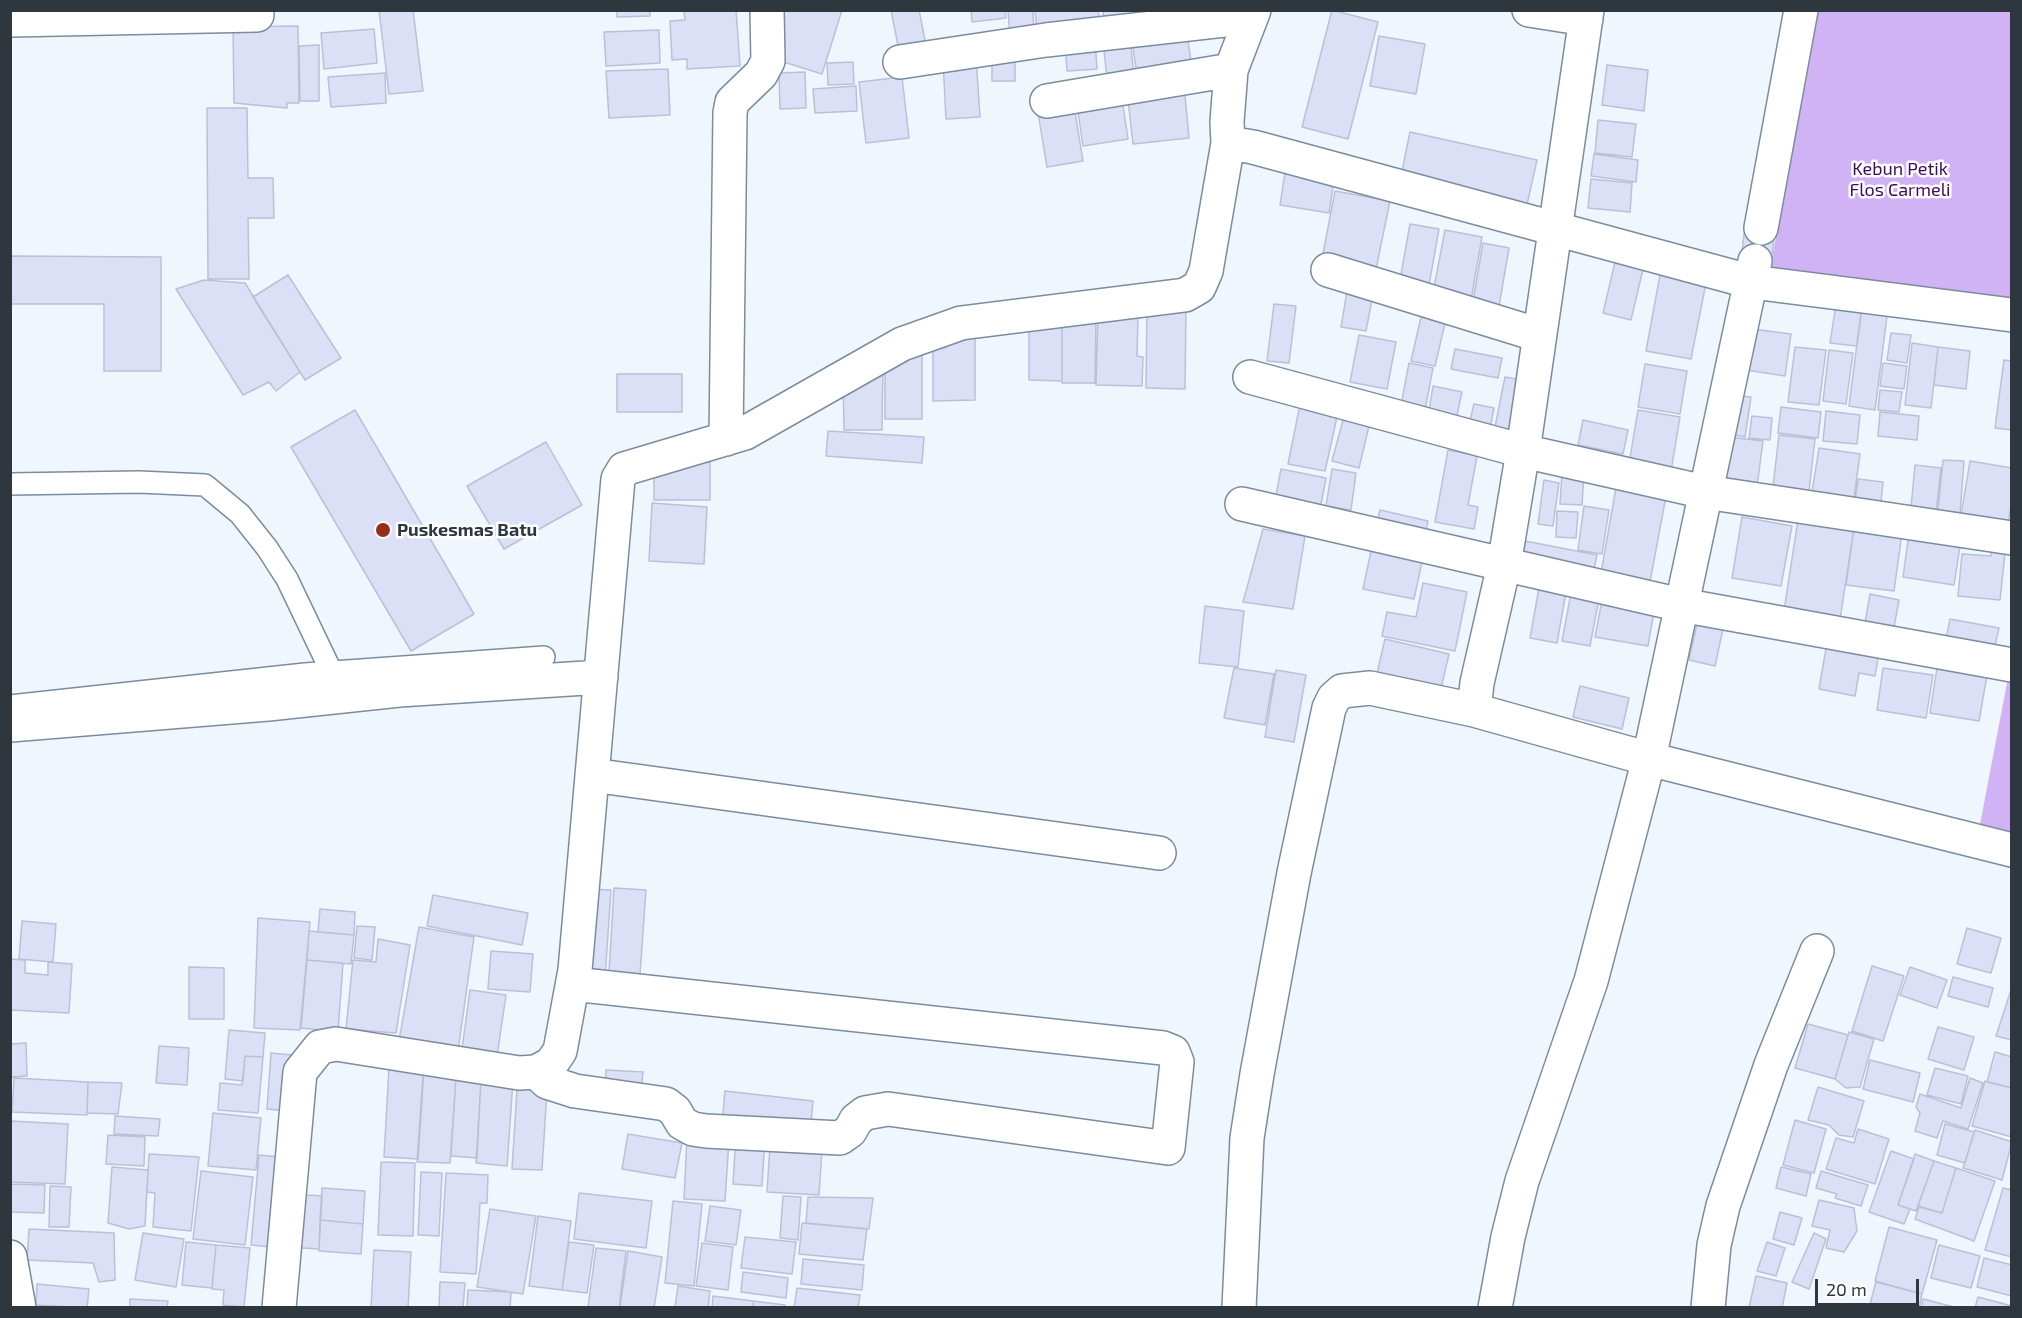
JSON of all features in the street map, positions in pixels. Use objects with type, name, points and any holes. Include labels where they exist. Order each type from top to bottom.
[{"type":"street","points":[[726,440],[730,113],[732,102],[761,74],[768,61],[767,10]]},
{"type":"street","points":[[1474,710],[1477,682],[1503,565],[1523,451],[1587,15],[1529,10]]},
{"type":"street","points":[[1761,228],[1801,10]]},
{"type":"street","points":[[279,1308],[300,1072],[320,1047],[336,1044],[519,1073],[536,1072],[551,1064],[560,1051],[573,984],[618,479],[624,469],[726,440],[770,420],[902,344],[961,322],[1185,295],[1199,287],[1206,271],[1228,143],[1227,122],[1231,70],[1253,14],[1046,40],[900,62]]},
{"type":"street","points":[[10,20],[257,15]]},
{"type":"street","points":[[1047,101],[1231,70]]},
{"type":"street","points":[[1228,143],[1253,147],[1556,229],[1753,272],[2012,315]]},
{"type":"street","points":[[1328,270],[1539,335]]},
{"type":"street","points":[[1495,1308],[1508,1237],[1522,1181],[1591,981],[1649,759],[1704,492],[1753,272]]},
{"type":"street","points":[[1250,377],[1523,451],[1704,492],[2012,538]]},
{"type":"street","points":[[1242,504],[1681,605],[2012,665]]},
{"type":"street","points":[[10,725],[256,705],[399,690],[601,677]]},
{"type":"street","points":[[1239,1308],[1247,1138],[1294,873],[1329,708],[1334,698],[1342,691],[1370,688],[1474,710],[1649,759],[2012,850]]},
{"type":"street","points":[[592,775],[1159,853]]},
{"type":"street","points":[[1708,1308],[1714,1245],[1723,1206],[1771,1065],[1816,951]]},
{"type":"street","points":[[536,1072],[547,1082],[575,1091],[666,1104],[675,1111],[682,1123],[693,1129],[706,1131],[840,1138],[850,1131],[856,1120],[865,1113],[888,1109],[1168,1148],[1177,1062],[1173,1052],[1163,1048],[573,984]]},
{"type":"street","points":[[10,1257],[19,1308]]},
{"type":"lane","points":[[10,484],[140,482],[205,485],[240,514],[267,548],[287,579],[332,673]]},
{"type":"lane","points":[[10,706],[332,673],[544,657]]},
{"type":"green space","name":"Kebun Petik Flos Carmeli","points":[[1818,11],[2011,11],[2011,308],[1769,274]]},
{"type":"green space","points":[[2011,662],[2011,843],[1978,835]]},
{"type":"building","points":[[379,10],[413,10],[423,91],[389,94]]},
{"type":"building","points":[[617,10],[650,10],[650,16],[617,17]]},
{"type":"building","points":[[684,10],[736,10],[740,66],[687,69],[687,59],[672,60],[670,21],[685,20]]},
{"type":"building","points":[[772,10],[842,10],[822,74],[771,58]]},
{"type":"building","points":[[891,10],[919,10],[926,45],[899,51]]},
{"type":"building","points":[[971,10],[1005,10],[1006,18],[972,22]]},
{"type":"building","points":[[1008,10],[1033,10],[1034,36],[1010,37]]},
{"type":"building","points":[[1035,10],[1098,10],[1100,23],[1037,29]]},
{"type":"building","points":[[1103,10],[1200,10],[1104,24]]},
{"type":"building","points":[[1332,10],[1378,22],[1348,139],[1302,127]]},
{"type":"building","points":[[298,26],[299,103],[287,103],[287,108],[234,103],[233,27]]},
{"type":"building","points":[[1186,27],[1192,68],[1137,75],[1131,34]]},
{"type":"building","points":[[374,29],[377,63],[324,69],[321,33]]},
{"type":"building","points":[[659,30],[660,63],[606,66],[604,32]]},
{"type":"building","points":[[1379,36],[1425,44],[1416,94],[1370,86]]},
{"type":"building","points":[[1130,39],[1134,75],[1107,78],[1103,41]]},
{"type":"building","points":[[1095,40],[1097,69],[1067,71],[1065,42]]},
{"type":"building","points":[[319,45],[319,101],[300,101],[299,46]]},
{"type":"building","points":[[1015,47],[1015,81],[992,81],[992,50]]},
{"type":"building","points":[[976,58],[980,117],[946,119],[943,60]]},
{"type":"building","points":[[853,62],[854,84],[828,85],[827,63]]},
{"type":"building","points":[[1607,65],[1648,70],[1644,111],[1602,105]]},
{"type":"building","points":[[668,69],[670,115],[609,118],[606,71]]},
{"type":"building","points":[[805,72],[806,108],[780,109],[779,73]]},
{"type":"building","points":[[385,73],[386,103],[331,107],[328,77]]},
{"type":"building","points":[[902,77],[909,138],[866,143],[859,82]]},
{"type":"building","points":[[1184,85],[1189,138],[1133,144],[1127,91]]},
{"type":"building","points":[[856,86],[857,111],[815,113],[813,89]]},
{"type":"building","points":[[1121,92],[1128,139],[1083,146],[1076,98]]},
{"type":"building","points":[[1073,100],[1083,161],[1047,167],[1037,107]]},
{"type":"building","points":[[207,108],[247,108],[248,178],[273,178],[274,218],[248,218],[249,279],[208,279]]},
{"type":"building","points":[[1598,120],[1636,124],[1632,157],[1595,153]]},
{"type":"building","points":[[1410,132],[1537,160],[1526,209],[1400,181]]},
{"type":"building","points":[[1594,154],[1638,160],[1636,182],[1591,176]]},
{"type":"building","points":[[1285,172],[1334,180],[1329,213],[1280,205]]},
{"type":"building","points":[[1591,179],[1632,183],[1630,212],[1588,208]]},
{"type":"building","points":[[1335,191],[1390,201],[1375,274],[1321,264]]},
{"type":"building","points":[[1410,224],[1439,229],[1429,285],[1400,280]]},
{"type":"building","points":[[1745,226],[1775,230],[1771,263],[1741,260]]},
{"type":"building","points":[[1445,230],[1482,237],[1471,300],[1433,293]]},
{"type":"building","points":[[1483,243],[1509,248],[1498,312],[1472,307]]},
{"type":"building","points":[[10,256],[161,257],[161,371],[104,371],[104,304],[10,304]]},
{"type":"building","points":[[1616,258],[1644,265],[1631,320],[1603,313]]},
{"type":"building","points":[[288,275],[341,358],[305,380],[253,297]]},
{"type":"building","points":[[1660,275],[1706,283],[1691,359],[1646,351]]},
{"type":"building","points":[[204,280],[245,283],[300,372],[276,391],[269,382],[243,395],[176,289]]},
{"type":"building","points":[[1348,285],[1374,289],[1366,331],[1341,327]]},
{"type":"building","points":[[1837,298],[1863,301],[1857,346],[1830,343]]},
{"type":"building","points":[[1147,304],[1186,305],[1185,389],[1146,388]]},
{"type":"building","points":[[1274,304],[1296,306],[1289,363],[1267,361]]},
{"type":"building","points":[[1862,304],[1888,308],[1875,410],[1849,406]]},
{"type":"building","points":[[1098,316],[1138,317],[1137,356],[1143,357],[1142,386],[1096,385]]},
{"type":"building","points":[[1029,317],[1062,317],[1062,381],[1029,380]]},
{"type":"building","points":[[1062,317],[1096,317],[1095,383],[1062,383]]},
{"type":"building","points":[[1421,317],[1445,323],[1435,366],[1411,361]]},
{"type":"building","points":[[1745,328],[1791,334],[1785,376],[1740,369]]},
{"type":"building","points":[[945,332],[975,332],[975,400],[933,401],[933,348],[945,348]]},
{"type":"building","points":[[1891,333],[1911,335],[1907,363],[1887,360]]},
{"type":"building","points":[[1359,335],[1396,342],[1387,389],[1350,382]]},
{"type":"building","points":[[1912,343],[1938,347],[1931,408],[1905,405]]},
{"type":"building","points":[[1795,347],[1826,350],[1819,405],[1788,402]]},
{"type":"building","points":[[1938,347],[1970,351],[1966,389],[1934,385]]},
{"type":"building","points":[[1455,349],[1502,358],[1498,378],[1451,369]]},
{"type":"building","points":[[1829,350],[1853,353],[1846,404],[1823,401]]},
{"type":"building","points":[[885,356],[922,356],[922,419],[885,419]]},
{"type":"building","points":[[883,359],[882,430],[844,430],[843,379]]},
{"type":"building","points":[[2004,360],[2012,361],[2012,430],[1995,428]]},
{"type":"building","points":[[1409,363],[1433,368],[1425,410],[1401,405]]},
{"type":"building","points":[[1883,363],[1907,366],[1904,389],[1880,386]]},
{"type":"building","points":[[1645,364],[1687,371],[1680,414],[1638,407]]},
{"type":"building","points":[[617,374],[682,374],[682,412],[617,412]]},
{"type":"building","points":[[1505,377],[1526,381],[1514,441],[1493,437]]},
{"type":"building","points":[[1433,386],[1462,392],[1456,420],[1427,422]]},
{"type":"building","points":[[1880,390],[1902,392],[1899,412],[1878,410]]},
{"type":"building","points":[[1734,395],[1751,397],[1745,437],[1729,434]]},
{"type":"building","points":[[1301,400],[1339,408],[1325,471],[1288,464]]},
{"type":"building","points":[[1474,404],[1494,408],[1489,434],[1468,429]]},
{"type":"building","points":[[1781,407],[1821,412],[1818,438],[1778,433]]},
{"type":"building","name":"Puskesmas Batu","points":[[355,410],[474,614],[411,651],[291,447]]},
{"type":"building","points":[[1638,410],[1680,417],[1670,477],[1628,470]]},
{"type":"building","points":[[1826,411],[1860,415],[1857,444],[1823,441]]},
{"type":"building","points":[[1880,412],[1919,416],[1917,440],[1878,436]]},
{"type":"building","points":[[1752,416],[1772,418],[1770,440],[1749,438]]},
{"type":"building","points":[[1343,420],[1369,426],[1359,468],[1332,461]]},
{"type":"building","points":[[1583,420],[1628,430],[1623,454],[1578,445]]},
{"type":"building","points":[[828,431],[924,437],[922,463],[826,456]]},
{"type":"building","points":[[1779,435],[1815,439],[1809,491],[1773,487]]},
{"type":"building","points":[[1728,437],[1763,441],[1756,494],[1721,489]]},
{"type":"building","points":[[546,442],[582,505],[504,549],[467,486]]},
{"type":"building","points":[[1819,448],[1860,454],[1854,498],[1812,492]]},
{"type":"building","points":[[1448,450],[1477,456],[1468,505],[1478,507],[1474,529],[1435,522]]},
{"type":"building","points":[[1943,460],[1964,461],[1960,513],[1938,510]]},
{"type":"building","points":[[1970,461],[2012,468],[2012,500],[2007,529],[1960,521]]},
{"type":"building","points":[[685,462],[710,462],[710,500],[654,500],[654,468],[685,468]]},
{"type":"building","points":[[1915,465],[1941,468],[1935,521],[1910,518]]},
{"type":"building","points":[[1281,469],[1326,478],[1319,515],[1274,506]]},
{"type":"building","points":[[1332,469],[1356,473],[1351,510],[1326,506]]},
{"type":"building","points":[[1562,473],[1584,474],[1582,505],[1560,504]]},
{"type":"building","points":[[1858,479],[1883,482],[1880,511],[1854,509]]},
{"type":"building","points":[[1544,480],[1559,483],[1553,526],[1538,524]]},
{"type":"building","points":[[1617,482],[1667,491],[1649,587],[1600,579]]},
{"type":"building","points":[[652,503],[707,507],[704,564],[649,561]]},
{"type":"building","points":[[1584,506],[1609,510],[1602,554],[1578,550]]},
{"type":"building","points":[[1380,510],[1428,521],[1423,543],[1375,531]]},
{"type":"building","points":[[1557,511],[1578,512],[1576,538],[1556,537]]},
{"type":"building","points":[[1742,517],[1792,526],[1781,586],[1732,578]]},
{"type":"building","points":[[1798,520],[1854,528],[1839,626],[1783,617]]},
{"type":"building","points":[[1910,526],[1962,533],[1954,585],[1903,577]]},
{"type":"building","points":[[1854,528],[1902,533],[1894,591],[1846,585]]},
{"type":"building","points":[[1263,529],[1305,536],[1293,609],[1243,602]]},
{"type":"building","points":[[1374,537],[1425,548],[1414,599],[1363,589]]},
{"type":"building","points":[[1520,540],[1597,555],[1592,579],[1515,564]]},
{"type":"building","points":[[1992,543],[2006,544],[2000,600],[1958,596],[1962,554],[1991,556]]},
{"type":"building","points":[[1541,577],[1568,581],[1557,643],[1530,638]]},
{"type":"building","points":[[1423,583],[1467,592],[1455,651],[1382,636],[1387,612],[1416,617]]},
{"type":"building","points":[[1572,588],[1600,593],[1590,646],[1562,641]]},
{"type":"building","points":[[1604,590],[1656,600],[1648,646],[1595,637]]},
{"type":"building","points":[[1870,594],[1899,600],[1892,638],[1863,634]]},
{"type":"building","points":[[1205,606],[1244,611],[1238,667],[1199,663]]},
{"type":"building","points":[[1698,619],[1724,624],[1715,666],[1689,660]]},
{"type":"building","points":[[1950,619],[1999,628],[1992,659],[1944,650]]},
{"type":"building","points":[[1828,637],[1880,646],[1875,676],[1859,673],[1855,696],[1819,689]]},
{"type":"building","points":[[1385,639],[1449,654],[1439,697],[1375,682]]},
{"type":"building","points":[[1939,655],[1989,664],[1979,721],[1930,713]]},
{"type":"building","points":[[1234,668],[1274,674],[1265,725],[1224,718]]},
{"type":"building","points":[[1883,668],[1933,675],[1926,718],[1877,710]]},
{"type":"building","points":[[1276,670],[1306,675],[1294,742],[1265,737]]},
{"type":"building","points":[[1580,686],[1629,698],[1622,729],[1573,717]]},
{"type":"building","points":[[614,888],[646,890],[640,974],[631,976],[609,972]]},
{"type":"building","points":[[583,889],[611,890],[605,978],[577,970]]},
{"type":"building","points":[[433,895],[528,913],[522,945],[427,926]]},
{"type":"building","points":[[320,909],[355,912],[354,935],[318,932]]},
{"type":"building","points":[[258,918],[310,922],[300,1030],[254,1028]]},
{"type":"building","points":[[22,921],[56,924],[53,962],[19,959]]},
{"type":"building","points":[[357,926],[375,927],[372,960],[354,958]]},
{"type":"building","points":[[419,927],[474,937],[458,1051],[399,1041]]},
{"type":"building","points":[[1967,928],[2001,938],[1991,973],[1957,964]]},
{"type":"building","points":[[309,931],[354,935],[351,964],[307,960]]},
{"type":"building","points":[[378,939],[410,945],[396,1033],[346,1029],[353,960],[376,962]]},
{"type":"building","points":[[491,951],[533,954],[530,992],[488,989]]},
{"type":"building","points":[[10,959],[25,960],[25,973],[48,975],[48,962],[72,964],[69,1013],[10,1010]]},
{"type":"building","points":[[307,960],[343,963],[338,1032],[301,1028]]},
{"type":"building","points":[[1872,966],[1904,976],[1883,1041],[1852,1031]]},
{"type":"building","points":[[189,967],[224,968],[224,1019],[189,1019]]},
{"type":"building","points":[[1910,967],[1947,980],[1937,1008],[1900,995]]},
{"type":"building","points":[[1953,977],[1993,988],[1988,1007],[1948,996]]},
{"type":"building","points":[[2012,987],[2012,1040],[1996,1036]]},
{"type":"building","points":[[470,990],[506,995],[496,1063],[462,1049]]},
{"type":"building","points":[[1808,1024],[1848,1035],[1835,1079],[1795,1068]]},
{"type":"building","points":[[1938,1027],[1974,1037],[1964,1070],[1928,1059]]},
{"type":"building","points":[[229,1030],[265,1033],[263,1057],[245,1056],[243,1081],[225,1079]]},
{"type":"building","points":[[1849,1032],[1874,1039],[1860,1087],[1846,1088],[1835,1079]]},
{"type":"building","points":[[26,1043],[27,1076],[10,1077],[10,1044]]},
{"type":"building","points":[[159,1046],[189,1048],[187,1085],[156,1083]]},
{"type":"building","points":[[1995,1052],[2012,1057],[2012,1088],[1987,1082]]},
{"type":"building","points":[[271,1053],[292,1055],[288,1111],[267,1109]]},
{"type":"building","points":[[245,1056],[263,1057],[258,1113],[218,1110],[220,1083],[242,1085]]},
{"type":"building","points":[[1870,1060],[1920,1073],[1913,1102],[1863,1089]]},
{"type":"building","points":[[389,1067],[424,1069],[418,1159],[384,1157]]},
{"type":"building","points":[[1935,1068],[1968,1076],[1961,1104],[1927,1095]]},
{"type":"building","points":[[606,1070],[643,1072],[641,1093],[605,1091]]},
{"type":"building","points":[[423,1075],[456,1077],[450,1163],[417,1162]]},
{"type":"building","points":[[456,1077],[481,1079],[477,1158],[451,1156]]},
{"type":"building","points":[[14,1078],[88,1082],[87,1115],[12,1112]]},
{"type":"building","points":[[1970,1078],[1983,1083],[1968,1129],[1943,1121],[1937,1138],[1915,1131],[1920,1113],[1916,1107],[1920,1094],[1961,1108]]},
{"type":"building","points":[[481,1079],[513,1081],[507,1166],[476,1163]]},
{"type":"building","points":[[1985,1081],[2012,1088],[2012,1137],[1972,1126]]},
{"type":"building","points":[[88,1082],[122,1083],[118,1114],[87,1113]]},
{"type":"building","points":[[1818,1087],[1864,1101],[1853,1137],[1839,1135],[1829,1125],[1808,1120]]},
{"type":"building","points":[[517,1089],[547,1090],[542,1170],[512,1169]]},
{"type":"building","points":[[725,1091],[813,1101],[810,1134],[722,1124]]},
{"type":"building","points":[[213,1113],[261,1118],[256,1170],[208,1166]]},
{"type":"building","points":[[115,1116],[160,1119],[158,1136],[114,1134]]},
{"type":"building","points":[[1795,1120],[1826,1129],[1814,1173],[1783,1165]]},
{"type":"building","points":[[11,1121],[68,1124],[65,1184],[10,1182]]},
{"type":"building","points":[[1945,1124],[1974,1132],[1965,1163],[1937,1155]]},
{"type":"building","points":[[1858,1129],[1889,1139],[1875,1184],[1826,1169],[1836,1138],[1854,1143]]},
{"type":"building","points":[[1975,1130],[2012,1142],[2002,1180],[1963,1168]]},
{"type":"building","points":[[628,1134],[682,1143],[675,1178],[622,1169]]},
{"type":"building","points":[[108,1135],[145,1137],[144,1166],[106,1164]]},
{"type":"building","points":[[736,1135],[765,1137],[762,1186],[733,1184]]},
{"type":"building","points":[[687,1138],[729,1140],[725,1201],[684,1199]]},
{"type":"building","points":[[770,1146],[822,1149],[819,1195],[767,1192]]},
{"type":"building","points":[[1891,1151],[1914,1159],[1898,1205],[1910,1209],[1904,1224],[1869,1212]]},
{"type":"building","points":[[149,1154],[199,1157],[191,1231],[153,1227],[155,1193],[147,1192]]},
{"type":"building","points":[[1915,1154],[1934,1161],[1916,1211],[1898,1205]]},
{"type":"building","points":[[259,1155],[290,1158],[282,1248],[251,1245]]},
{"type":"building","points":[[1934,1161],[1956,1168],[1942,1213],[1918,1206]]},
{"type":"building","points":[[381,1162],[415,1163],[413,1236],[378,1235]]},
{"type":"building","points":[[112,1167],[148,1170],[145,1226],[129,1229],[108,1223]]},
{"type":"building","points":[[1781,1167],[1811,1174],[1806,1196],[1776,1188]]},
{"type":"building","points":[[1956,1168],[1995,1181],[1974,1241],[1915,1219],[1919,1207],[1942,1213]]},
{"type":"building","points":[[201,1171],[253,1177],[245,1245],[193,1239]]},
{"type":"building","points":[[1821,1171],[1868,1185],[1861,1206],[1835,1198],[1837,1194],[1816,1188]]},
{"type":"building","points":[[421,1172],[442,1173],[439,1236],[418,1235]]},
{"type":"building","points":[[446,1173],[488,1175],[487,1203],[480,1203],[476,1274],[440,1272]]},
{"type":"building","points":[[11,1184],[45,1185],[44,1213],[10,1212]]},
{"type":"building","points":[[50,1186],[71,1187],[69,1227],[49,1227]]},
{"type":"building","points":[[322,1188],[365,1191],[363,1224],[320,1220]]},
{"type":"building","points":[[2003,1188],[2012,1190],[2012,1257],[1985,1250]]},
{"type":"building","points":[[579,1193],[652,1201],[646,1248],[574,1239]]},
{"type":"building","points":[[290,1194],[322,1196],[319,1249],[287,1247]]},
{"type":"building","points":[[783,1196],[801,1197],[798,1240],[780,1238]]},
{"type":"building","points":[[808,1197],[873,1198],[869,1229],[806,1223]]},
{"type":"building","points":[[1819,1200],[1854,1208],[1857,1231],[1844,1252],[1826,1248],[1830,1230],[1812,1226]]},
{"type":"building","points":[[673,1201],[702,1204],[694,1286],[665,1283]]},
{"type":"building","points":[[710,1206],[741,1210],[736,1245],[705,1241]]},
{"type":"building","points":[[490,1209],[536,1216],[523,1294],[477,1287]]},
{"type":"building","points":[[1780,1212],[1802,1218],[1794,1245],[1773,1239]]},
{"type":"building","points":[[538,1216],[571,1221],[562,1290],[529,1286]]},
{"type":"building","points":[[320,1220],[363,1224],[361,1254],[319,1251]]},
{"type":"building","points":[[802,1223],[867,1229],[863,1260],[799,1254]]},
{"type":"building","points":[[1889,1227],[1937,1240],[1922,1294],[1875,1281]]},
{"type":"building","points":[[29,1229],[114,1233],[115,1280],[99,1282],[93,1263],[27,1260]]},
{"type":"building","points":[[143,1233],[184,1239],[176,1287],[135,1280]]},
{"type":"building","points":[[1814,1233],[1826,1239],[1809,1289],[1792,1282]]},
{"type":"building","points":[[745,1237],[796,1242],[792,1274],[741,1268]]},
{"type":"building","points":[[186,1242],[216,1245],[212,1288],[182,1285]]},
{"type":"building","points":[[569,1242],[594,1245],[587,1293],[562,1290]]},
{"type":"building","points":[[1767,1242],[1785,1248],[1776,1276],[1757,1271]]},
{"type":"building","points":[[702,1243],[733,1247],[728,1290],[696,1286]]},
{"type":"building","points":[[216,1245],[250,1248],[244,1307],[223,1305],[224,1290],[212,1289]]},
{"type":"building","points":[[1939,1245],[1980,1256],[1971,1288],[1931,1278]]},
{"type":"building","points":[[596,1248],[626,1251],[619,1308],[588,1307]]},
{"type":"building","points":[[374,1250],[411,1252],[408,1308],[371,1308]]},
{"type":"building","points":[[628,1251],[662,1257],[654,1308],[620,1307]]},
{"type":"building","points":[[1984,1258],[2012,1265],[2012,1296],[1977,1287]]},
{"type":"building","points":[[803,1259],[864,1265],[862,1290],[801,1284]]},
{"type":"building","points":[[743,1272],[788,1278],[786,1298],[741,1292]]},
{"type":"building","points":[[1756,1276],[1787,1283],[1782,1308],[1749,1308]]},
{"type":"building","points":[[440,1282],[465,1283],[463,1308],[439,1308]]},
{"type":"building","points":[[1876,1282],[1922,1294],[1919,1308],[1869,1308]]},
{"type":"building","points":[[37,1284],[89,1289],[87,1308],[36,1305]]},
{"type":"building","points":[[678,1286],[710,1291],[708,1308],[675,1308]]},
{"type":"building","points":[[797,1288],[860,1295],[858,1308],[794,1308]]},
{"type":"building","points":[[468,1290],[511,1292],[510,1308],[467,1308]]},
{"type":"building","points":[[713,1296],[753,1301],[753,1308],[712,1308]]},
{"type":"building","points":[[1978,1297],[2012,1306],[2012,1308],[1975,1308]]},
{"type":"building","points":[[130,1299],[168,1301],[167,1308],[130,1308]]},
{"type":"building","points":[[1923,1299],[1954,1307],[1954,1308],[1921,1308]]},
{"type":"building","points":[[753,1301],[785,1305],[785,1308],[753,1308]]},
{"type":"place","name":"Puskesmas Batu","points":[[383,530]]}]
